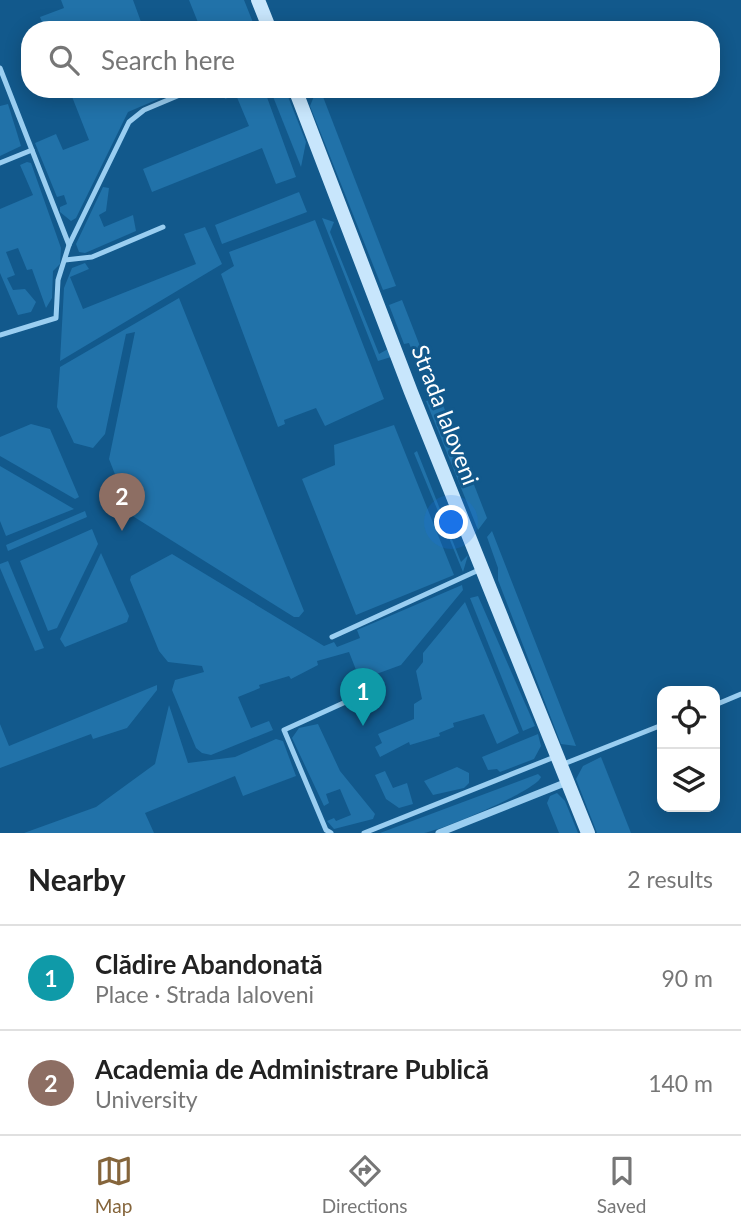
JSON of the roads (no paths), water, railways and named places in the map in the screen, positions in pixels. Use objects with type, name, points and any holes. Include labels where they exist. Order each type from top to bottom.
[{"type":"street","points":[[258,0],[266,21]]},
{"type":"street","name":"Strada Ialoveni","points":[[298,98],[481,569],[587,833]]},
{"type":"street","points":[[439,833],[568,782]]},
{"type":"lane","points":[[0,68],[69,245]]},
{"type":"lane","points":[[0,335],[56,318],[58,280],[69,245],[129,122],[144,110],[173,98]]},
{"type":"lane","points":[[0,163],[32,150]]},
{"type":"lane","points":[[65,260],[92,257],[163,227]]},
{"type":"lane","points":[[332,637],[481,569]]},
{"type":"lane","points":[[720,703],[741,694]]},
{"type":"lane","points":[[331,833],[326,830],[284,730],[350,700]]},
{"type":"lane","points":[[364,833],[657,727]]},
{"type":"place","name":"Academia de Administrare Publică","points":[[122,531]]},
{"type":"place","name":"Clădire Abandonată","points":[[363,726]]}]
